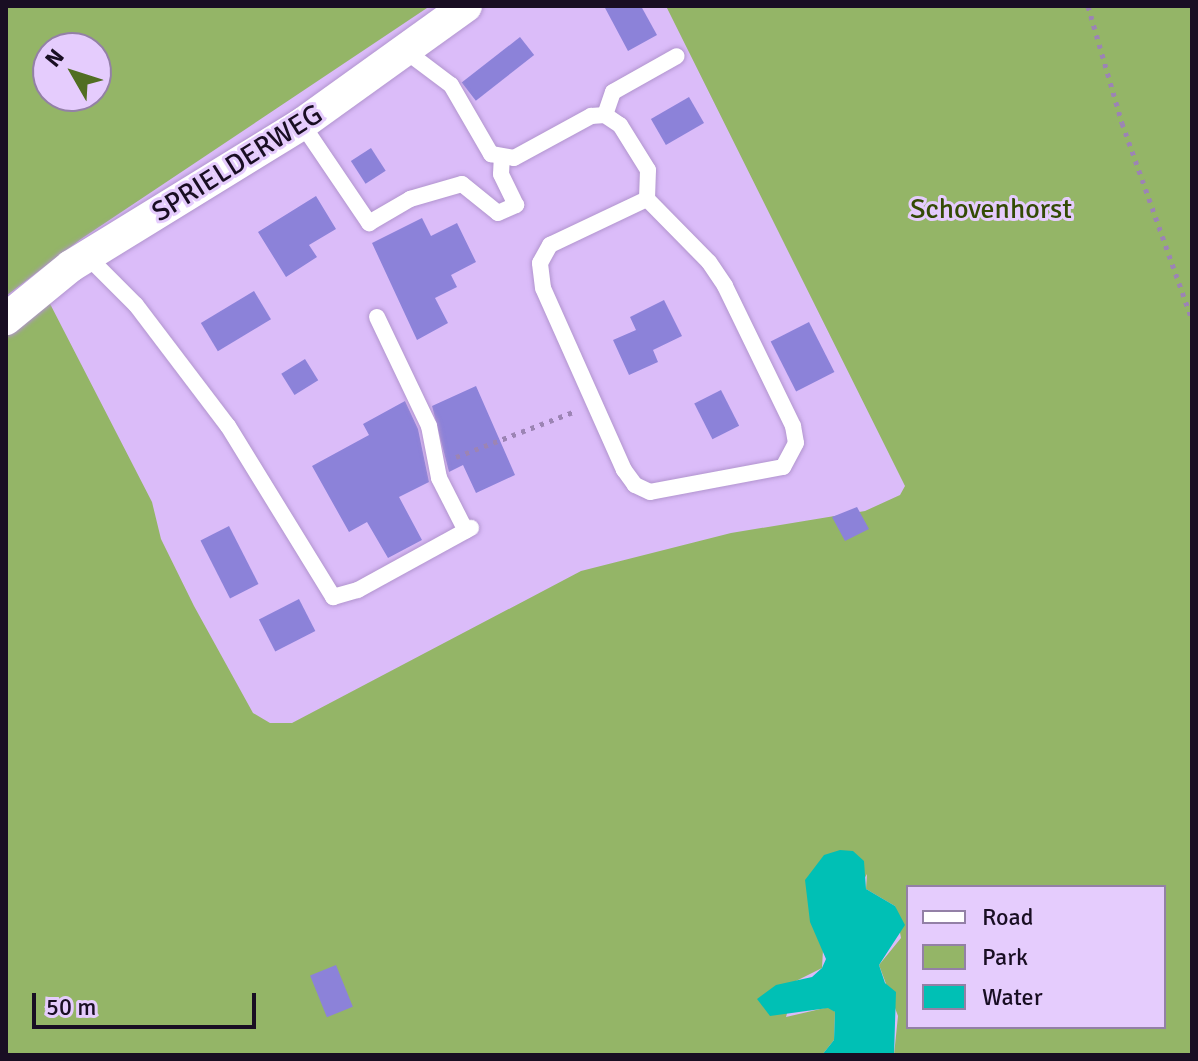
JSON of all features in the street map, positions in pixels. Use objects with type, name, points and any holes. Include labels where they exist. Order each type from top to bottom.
[{"type":"street","name":"SPRIELDERWEG","points":[[6,319],[87,256],[302,124],[407,52],[466,6]]},
{"type":"lane","points":[[407,52],[451,85],[483,145],[502,157],[544,146],[591,116],[605,115],[620,125],[648,170],[647,199],[709,262],[725,286],[793,426],[796,443],[783,467],[767,473],[650,492],[624,470],[543,288],[540,263],[550,245],[647,199]]},
{"type":"lane","points":[[605,115],[613,92],[677,56]]},
{"type":"lane","points":[[302,124],[369,223],[410,199],[462,184],[498,213],[516,205],[501,174],[502,157]]},
{"type":"lane","points":[[87,256],[136,305],[228,426],[333,597],[358,590],[468,530],[436,464],[429,426],[377,317]]},
{"type":"path","points":[[1088,6],[1122,123],[1192,320]]},
{"type":"path","points":[[436,464],[594,402]]},
{"type":"green space","points":[[6,6],[430,6],[81,239],[6,296]]},
{"type":"green space","name":"Schovenhorst","points":[[666,6],[1192,6],[1192,1055],[894,1055],[898,1016],[879,965],[901,938],[895,906],[866,889],[867,874],[823,950],[822,968],[796,981],[786,1017],[829,1007],[835,1012],[834,1040],[822,1055],[6,1055],[6,328],[46,296],[152,502],[161,539],[194,606],[253,713],[270,723],[292,723],[581,571],[731,533],[865,511],[900,495],[905,486]]},
{"type":"water","points":[[840,850],[853,851],[864,861],[866,889],[895,906],[905,925],[879,965],[885,983],[896,992],[894,1055],[822,1055],[834,1040],[835,1012],[828,1008],[770,1016],[757,999],[776,985],[812,977],[822,968],[826,959],[810,922],[805,880],[824,855]]},
{"type":"building","points":[[604,6],[641,6],[657,35],[628,51]]},
{"type":"building","points":[[520,37],[534,55],[476,101],[462,83]]},
{"type":"building","points":[[689,97],[704,123],[666,145],[651,119]]},
{"type":"building","points":[[371,148],[386,171],[366,184],[351,161]]},
{"type":"building","points":[[316,196],[336,229],[309,245],[317,257],[286,277],[258,232]]},
{"type":"building","points":[[422,218],[431,236],[457,223],[476,262],[451,275],[457,287],[435,298],[448,323],[417,340],[372,243]]},
{"type":"building","points":[[254,291],[271,319],[218,351],[201,323]]},
{"type":"building","points":[[664,300],[682,336],[653,350],[658,362],[629,375],[613,340],[636,330],[630,317]]},
{"type":"building","points":[[809,322],[834,372],[796,391],[771,342]]},
{"type":"building","points":[[305,359],[318,380],[295,395],[281,374]]},
{"type":"building","points":[[476,386],[515,475],[476,493],[463,465],[449,472],[432,406]]},
{"type":"building","points":[[721,390],[739,426],[712,439],[694,404]]},
{"type":"building","points":[[405,401],[418,429],[429,482],[399,497],[422,540],[388,558],[367,522],[349,532],[312,466],[369,435],[363,424]]},
{"type":"building","points":[[857,507],[869,529],[845,541],[832,517]]},
{"type":"building","points":[[229,526],[259,584],[230,598],[200,541]]},
{"type":"building","points":[[299,599],[315,631],[275,652],[259,619]]},
{"type":"building","points":[[336,965],[353,1007],[327,1017],[310,975]]}]
